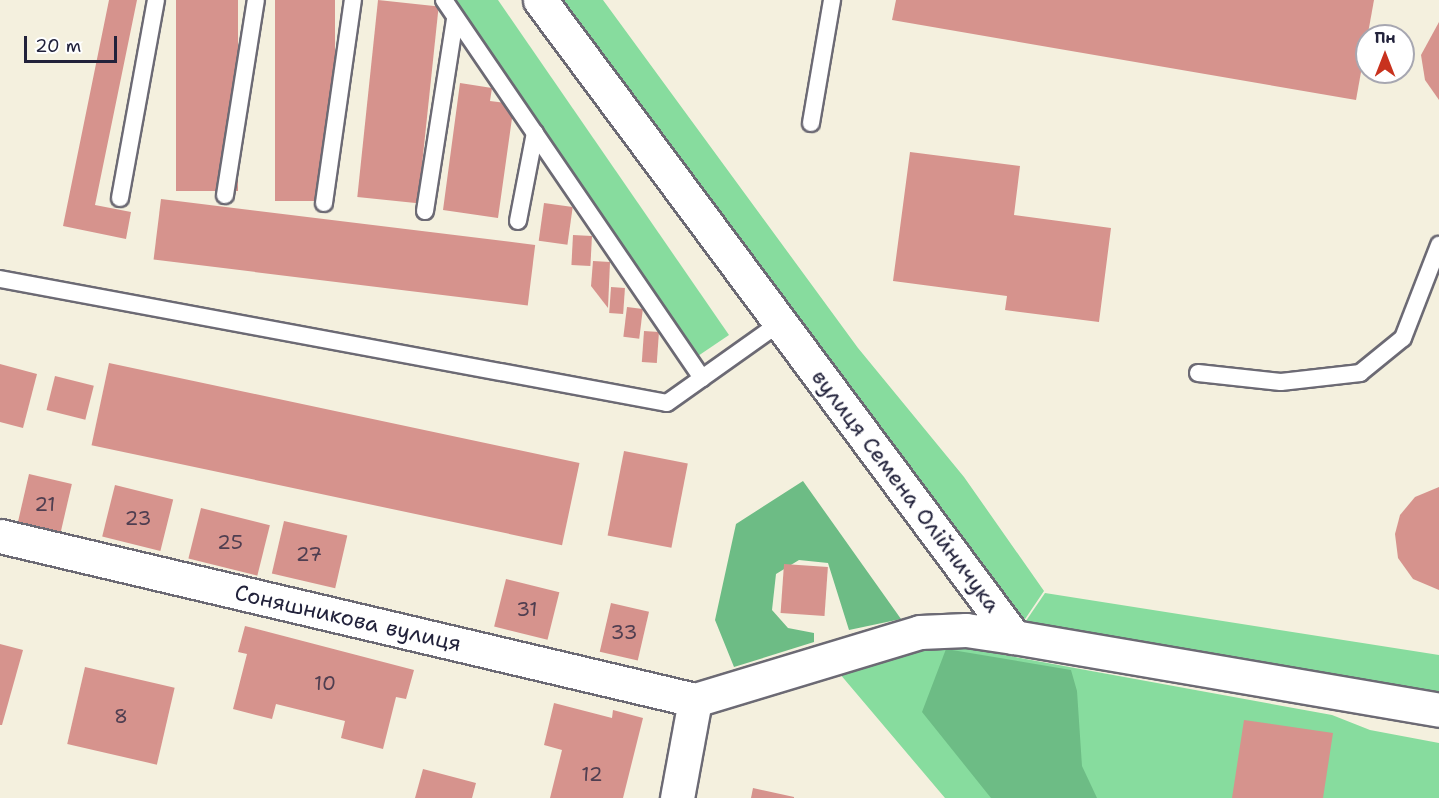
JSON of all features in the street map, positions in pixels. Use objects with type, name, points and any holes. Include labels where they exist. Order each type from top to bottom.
[{"type":"street","name":"вулиця Семена Олійничука","points":[[540,0],[1014,637],[1439,710]]},
{"type":"street","name":"Соняшникова вулиця","points":[[0,536],[695,700]]},
{"type":"street","points":[[677,798],[695,700],[920,632],[966,630],[1014,637]]},
{"type":"lane","points":[[120,198],[156,0]]},
{"type":"lane","points":[[225,195],[256,0]]},
{"type":"lane","points":[[324,203],[353,0]]},
{"type":"lane","points":[[444,0],[702,378]]},
{"type":"lane","points":[[811,123],[832,0]]},
{"type":"lane","points":[[425,211],[455,19]]},
{"type":"lane","points":[[518,221],[535,133]]},
{"type":"lane","points":[[1198,373],[1281,382],[1360,373],[1403,338],[1439,245]]},
{"type":"lane","points":[[0,279],[667,403],[781,322]]},
{"type":"green space","points":[[442,0],[498,0],[729,335],[695,358]]},
{"type":"green space","points":[[543,0],[603,0],[858,348],[964,477],[1044,591],[1015,634]]},
{"type":"green space","points":[[803,481],[901,619],[849,630],[828,563],[799,560],[776,574],[772,610],[788,628],[814,633],[814,642],[734,667],[715,620],[736,524]]},
{"type":"green space","points":[[1045,593],[1439,655],[1439,706],[1017,634]]},
{"type":"green space","points":[[944,644],[1332,715],[1370,730],[1439,743],[1439,798],[945,798],[834,667]]},
{"type":"green space","points":[[946,649],[1071,670],[1077,691],[1082,766],[1097,798],[991,798],[922,712]]},
{"type":"building","points":[[109,0],[137,0],[95,205],[131,212],[126,239],[63,226]]},
{"type":"building","points":[[176,0],[238,0],[238,191],[176,191]]},
{"type":"building","points":[[275,0],[335,0],[335,201],[275,201]]},
{"type":"building","points":[[378,0],[439,6],[418,203],[357,197]]},
{"type":"building","points":[[896,0],[1374,0],[1370,24],[1355,24],[1355,84],[1359,84],[1356,100],[892,20]]},
{"type":"building","points":[[1439,22],[1439,100],[1425,80],[1421,55]]},
{"type":"building","points":[[460,83],[492,88],[490,101],[514,104],[498,218],[443,210]]},
{"type":"building","points":[[910,152],[1020,166],[1014,215],[1111,228],[1099,322],[1005,310],[1007,296],[893,281]]},
{"type":"building","points":[[161,199],[535,245],[528,305],[154,260]]},
{"type":"building","points":[[544,203],[573,207],[567,245],[539,241]]},
{"type":"building","points":[[573,235],[592,236],[590,266],[571,265]]},
{"type":"building","points":[[593,261],[610,262],[608,308],[591,286]]},
{"type":"building","points":[[611,287],[625,288],[623,314],[609,313]]},
{"type":"building","points":[[627,307],[643,309],[639,339],[623,337]]},
{"type":"building","points":[[644,331],[659,332],[657,363],[642,362]]},
{"type":"building","points":[[109,363],[579,463],[562,545],[92,445]]},
{"type":"building","points":[[0,364],[37,374],[23,428],[0,422]]},
{"type":"building","points":[[55,376],[94,386],[85,420],[47,410]]},
{"type":"building","points":[[624,451],[688,463],[671,548],[608,535]]},
{"type":"building","points":[[29,474],[72,484],[60,534],[18,524]]},
{"type":"building","points":[[115,485],[173,500],[160,551],[102,536]]},
{"type":"building","points":[[1439,487],[1439,590],[1413,579],[1398,558],[1395,534],[1400,515],[1415,497]]},
{"type":"building","points":[[201,508],[270,525],[257,576],[188,558]]},
{"type":"building","points":[[284,521],[347,536],[335,588],[272,574]]},
{"type":"building","points":[[784,564],[828,567],[824,616],[781,613]]},
{"type":"building","points":[[506,579],[559,592],[548,640],[494,627]]},
{"type":"building","points":[[611,603],[649,612],[638,660],[600,652]]},
{"type":"building","points":[[245,626],[414,670],[406,699],[396,697],[383,749],[341,738],[345,721],[276,704],[272,719],[233,709],[247,654],[238,652]]},
{"type":"building","points":[[0,644],[23,650],[2,725],[0,725]]},
{"type":"building","points":[[85,667],[175,688],[157,765],[67,744]]},
{"type":"building","points":[[554,703],[612,718],[613,710],[643,718],[623,798],[550,798],[562,750],[544,745]]},
{"type":"building","points":[[1244,720],[1333,733],[1323,798],[1232,798]]},
{"type":"building","points":[[423,769],[476,783],[472,798],[415,798]]},
{"type":"building","points":[[753,788],[794,797],[794,798],[751,798]]}]
